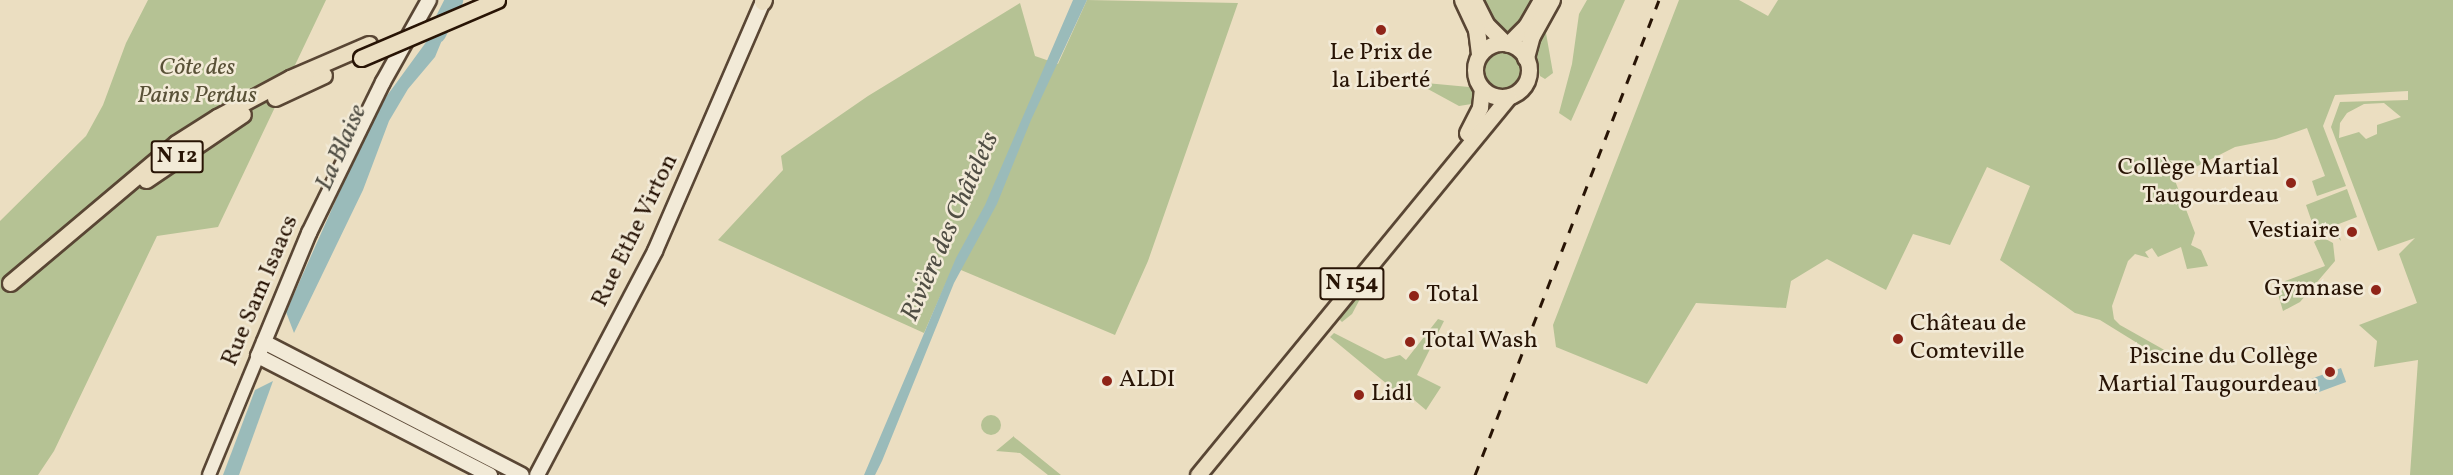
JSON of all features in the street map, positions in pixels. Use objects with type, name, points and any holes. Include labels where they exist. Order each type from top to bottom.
[{"type":"highway","points":[[1463,0],[1477,30],[1480,54]]},
{"type":"highway","points":[[1526,58],[1532,36],[1552,0]]},
{"type":"main road","name":"Rue Sam Isaacs","points":[[258,356],[309,233],[383,82],[429,0]]},
{"type":"main road","name":"N 12","points":[[5,287],[176,143],[217,117],[290,78],[474,0]]},
{"type":"main road","name":"N 12","points":[[5,287],[186,149],[232,120],[361,58],[497,0]]},
{"type":"main road","points":[[1474,0],[1486,24],[1506,43],[1526,58],[1526,83],[1509,97],[1494,96],[1482,89],[1474,72],[1480,54],[1491,45],[1506,43],[1526,26],[1541,0]]},
{"type":"main road","name":"Rue Ethe Virton","points":[[537,475],[553,440],[655,251],[764,1]]},
{"type":"main road","name":"N 154","points":[[1188,475],[1468,132],[1480,107],[1482,89]]},
{"type":"main road","name":"N 154","points":[[1198,475],[1509,97]]},
{"type":"main road","points":[[264,342],[522,475],[553,440]]},
{"type":"main road","points":[[258,356],[490,475]]},
{"type":"street","name":"Rue Sam Isaacs","points":[[208,475],[258,356]]},
{"type":"green space","name":"Côte des Pains Perdus","points":[[148,0],[326,0],[218,227],[157,236],[54,451],[38,475],[0,475],[0,221],[86,136],[103,105],[126,43]]},
{"type":"green space","points":[[1087,0],[1238,3],[1148,261],[1115,335],[961,270],[946,283],[924,333],[718,240],[783,170],[781,156],[868,96],[1020,3],[1035,56],[1058,64]]},
{"type":"green space","points":[[1480,0],[1535,0],[1512,33],[1506,35],[1498,31]]},
{"type":"green space","points":[[1560,0],[1546,33],[1553,73],[1545,79],[1540,76],[1533,52],[1536,37]]},
{"type":"green space","points":[[1587,0],[1625,0],[1571,121],[1559,113],[1572,64],[1579,14]]},
{"type":"green space","points":[[1679,0],[1739,0],[1768,16],[1778,0],[2453,0],[2453,475],[2410,475],[2418,360],[2374,367],[2377,341],[2359,325],[2417,303],[2399,254],[2415,238],[2378,251],[2331,127],[2340,102],[2408,100],[2408,91],[2335,95],[2323,126],[2346,186],[2317,196],[2312,181],[2325,176],[2307,128],[2276,139],[2235,147],[2174,178],[2195,233],[2191,245],[2201,250],[2208,266],[2187,269],[2181,247],[2158,257],[2152,248],[2145,252],[2149,258],[2135,254],[2128,261],[2112,306],[2114,319],[2120,325],[2168,352],[2163,359],[2100,320],[2075,313],[2000,260],[2030,186],[1987,167],[1950,245],[1913,234],[1886,290],[1827,259],[1791,281],[1786,308],[1696,303],[1647,384],[1556,347],[1553,325]],"holes":[[[2384,103],[2401,117],[2377,125],[2377,134],[2366,139],[2359,132],[2339,138],[2340,123],[2347,113],[2364,104]]]},
{"type":"green space","points":[[1501,50],[1515,56],[1521,70],[1515,84],[1501,90],[1487,84],[1481,70],[1487,56]]},
{"type":"green space","points":[[1415,82],[1469,87],[1476,92],[1478,103],[1459,106]]},
{"type":"green space","points":[[2347,189],[2357,217],[2336,225],[2341,241],[2333,232],[2314,228],[2306,205]]},
{"type":"green space","points":[[2322,237],[2333,243],[2335,261],[2300,302],[2283,311],[2278,294],[2285,281],[2325,266],[2314,242]]},
{"type":"green space","points":[[1368,284],[1352,314],[1342,322],[1336,316],[1362,285]]},
{"type":"green space","points":[[1438,319],[1444,321],[1417,375],[1441,387],[1426,410],[1413,399],[1410,403],[1330,337],[1334,333],[1385,359],[1400,355],[1406,360]]},
{"type":"green space","points":[[991,415],[998,418],[1001,425],[998,432],[991,435],[984,432],[981,425],[984,418]]},
{"type":"green space","points":[[1014,436],[1061,475],[1048,475],[1020,453],[996,451]]},
{"type":"water","points":[[1073,0],[1087,0],[1031,120],[997,204],[954,283],[882,461],[875,475],[864,475],[956,258],[985,205]]},
{"type":"water","points":[[447,28],[435,57],[408,89],[389,121],[363,190],[294,333],[286,312],[378,108],[432,34]]},
{"type":"water","points":[[2341,368],[2346,382],[2315,393],[2310,379]]},
{"type":"water","points":[[273,381],[239,475],[223,475],[255,390]]},
{"type":"waterway","name":"La Blaise","points":[[437,34],[454,0]]},
{"type":"railway","points":[[1475,475],[1659,0]]},
{"type":"place","name":"Le Prix de la Liberté","points":[[1381,30]]},
{"type":"place","name":"Collège Martial Taugourdeau","points":[[2291,183]]},
{"type":"place","name":"Vestiaire","points":[[2352,232]]},
{"type":"place","name":"Gymnase","points":[[2376,290]]},
{"type":"place","name":"Total","points":[[1414,296]]},
{"type":"place","name":"Château de Comteville","points":[[1898,339]]},
{"type":"place","name":"Total Wash","points":[[1410,342]]},
{"type":"place","name":"Piscine du Collège Martial Taugourdeau","points":[[2330,372]]},
{"type":"place","name":"ALDI","points":[[1107,381]]},
{"type":"place","name":"Lidl","points":[[1359,395]]},
{"type":"water label","name":"Rivière des Châtelets","points":[[951,227]]}]
